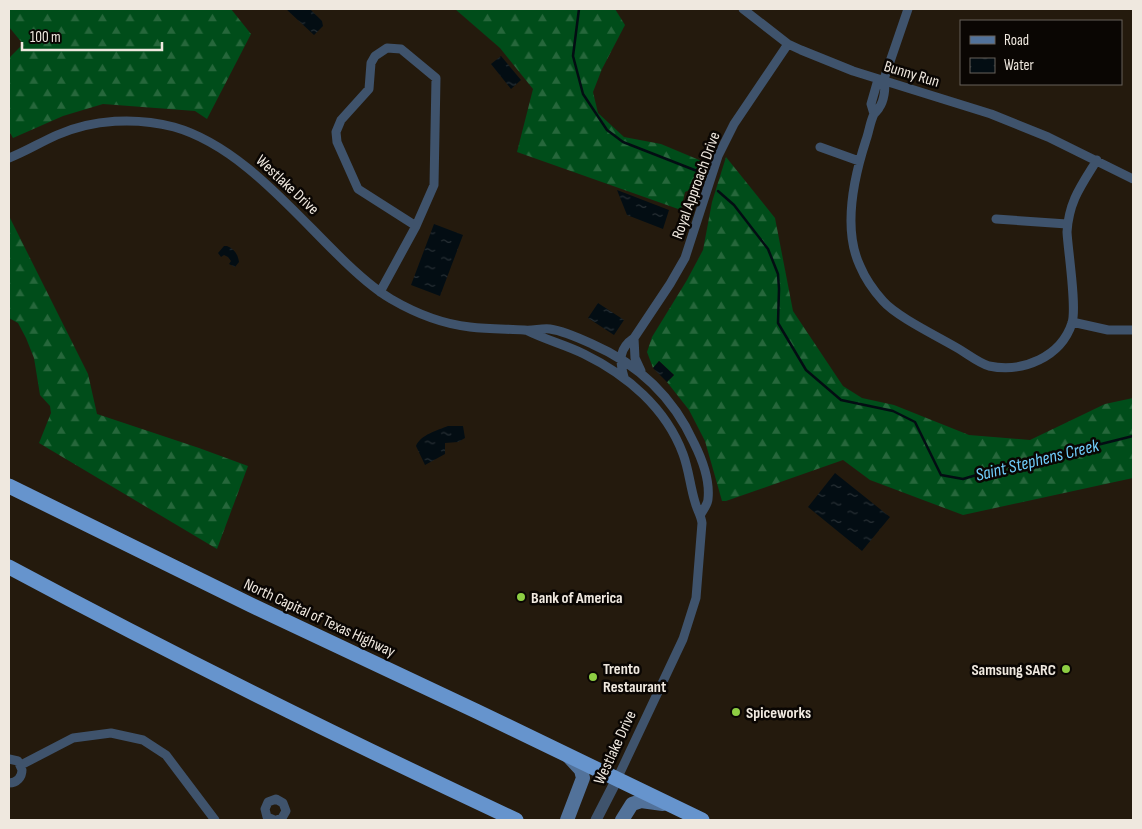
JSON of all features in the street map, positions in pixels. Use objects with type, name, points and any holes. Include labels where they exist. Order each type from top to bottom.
[{"type":"highway","name":"North Capital of Texas Highway","points":[[9,486],[260,609],[702,820]]},
{"type":"highway","points":[[9,567],[72,601],[380,756],[516,820]]},
{"type":"main road","points":[[567,755],[581,770],[583,778],[567,820]]},
{"type":"main road","points":[[622,820],[632,804],[641,801],[650,801],[676,808]]},
{"type":"street","name":"Bunny Run","points":[[742,9],[788,44],[853,71],[991,114],[1048,137],[1133,179]]},
{"type":"street","points":[[908,9],[892,52],[884,80],[886,86],[880,107],[874,114],[859,161],[851,203],[852,239],[859,265],[884,302],[903,316],[986,365],[999,368],[1014,368],[1029,365],[1050,354],[1063,339],[1072,322],[1073,306],[1067,224],[1071,203],[1097,160]]},
{"type":"street","name":"Royal Approach Drive","points":[[620,358],[621,352],[627,343],[634,338],[685,258],[718,156],[734,124],[788,44]]},
{"type":"street","points":[[380,292],[416,226],[434,185],[436,78],[402,49],[387,48],[375,56],[372,62],[369,89],[342,120],[336,132],[337,142],[358,189],[416,226]]},
{"type":"street","name":"Westlake Drive","points":[[9,158],[67,131],[116,120],[158,123],[177,128],[212,144],[250,169],[370,285],[411,310],[439,320],[469,327],[528,331],[542,328],[552,329],[581,339],[620,358],[643,374],[675,410],[698,452],[705,474],[709,501],[701,514]]},
{"type":"street","points":[[820,147],[859,161]]},
{"type":"street","points":[[996,219],[1067,224]]},
{"type":"street","points":[[1072,322],[1108,330],[1133,330]]},
{"type":"street","name":"Westlake Drive","points":[[528,331],[584,354],[624,376],[654,406],[675,435],[683,454],[695,502],[701,514],[702,523],[696,598],[682,640],[596,820]]},
{"type":"street","points":[[634,338],[635,358],[643,374]]},
{"type":"street","points":[[620,358],[624,376]]},
{"type":"street","points":[[21,765],[73,738],[111,733],[144,740],[166,755],[215,820]]},
{"type":"street","points":[[9,759],[18,761],[22,770],[20,778],[16,782],[9,783]]},
{"type":"green space","points":[[9,9],[231,9],[251,34],[207,119],[195,111],[103,104],[63,116],[13,138],[9,131],[9,58],[23,44],[9,27]]},
{"type":"green space","points":[[455,9],[615,9],[625,25],[602,69],[593,92],[598,113],[624,137],[661,144],[704,162],[699,186],[685,192],[681,210],[517,152],[533,89],[500,48]]},
{"type":"green space","points":[[726,157],[775,218],[793,311],[843,386],[862,398],[894,405],[969,435],[1030,440],[1105,404],[1133,398],[1133,478],[963,515],[870,480],[843,460],[722,501],[705,441],[689,410],[667,382],[674,375],[659,361],[653,368],[647,352],[652,337],[703,250],[712,202]]},
{"type":"green space","points":[[9,216],[88,374],[97,414],[248,466],[217,549],[39,443],[51,413],[50,406],[40,395],[34,358],[26,338],[18,323],[9,318]]},
{"type":"water","points":[[286,9],[310,9],[322,21],[323,26],[314,35]]},
{"type":"water","points":[[501,56],[521,80],[511,89],[491,64]]},
{"type":"water","points":[[617,190],[669,210],[663,229],[627,215]]},
{"type":"water","points":[[434,224],[463,235],[440,296],[411,285]]},
{"type":"water","points":[[224,246],[232,249],[237,254],[239,262],[235,267],[229,264],[231,261],[228,257],[224,255],[221,257],[218,253]]},
{"type":"water","points":[[598,303],[624,320],[614,335],[588,318]]},
{"type":"water","points":[[659,361],[674,375],[667,382],[653,368]]},
{"type":"water","points":[[448,426],[463,426],[465,438],[458,442],[445,443],[445,454],[425,465],[416,446],[418,442],[430,433]]},
{"type":"water","points":[[835,473],[890,517],[862,551],[808,507]]},
{"type":"waterway","name":"Saint Stephens Creek","points":[[579,9],[573,56],[583,94],[607,130],[623,142],[697,171]]},
{"type":"waterway","name":"Saint Stephens Creek","points":[[718,191],[734,205],[768,249],[778,274],[778,323],[806,370],[841,400],[893,411],[915,422],[941,475],[963,479],[1020,462],[1037,460],[1133,436]]},
{"type":"place","name":"Bank of America","points":[[521,597]]},
{"type":"place","name":"Samsung SARC","points":[[1066,669]]},
{"type":"place","name":"Trento Restaurant","points":[[593,677]]},
{"type":"place","name":"Spiceworks","points":[[736,712]]}]
